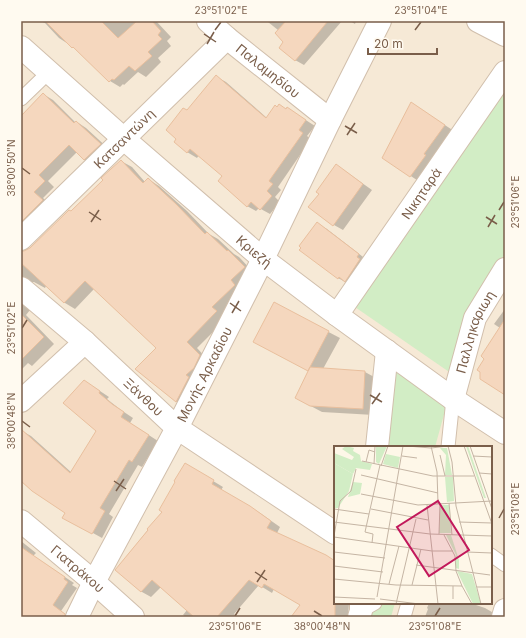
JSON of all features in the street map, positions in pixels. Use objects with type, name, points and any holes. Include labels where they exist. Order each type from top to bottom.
[{"type":"street","name":"Παλαμηδίου","points":[[208,21],[227,38],[330,120]]},
{"type":"street","name":"Μονής Αρκαδίου","points":[[77,617],[94,582],[177,428],[263,259],[380,21]]},
{"type":"street","points":[[478,21],[505,35]]},
{"type":"street","name":"Κατσαντώνη","points":[[21,239],[227,38]]},
{"type":"street","name":"Κριεζή","points":[[21,47],[124,139],[263,259],[387,352],[453,399],[505,433]]},
{"type":"street","name":"Νικηταρά","points":[[337,315],[505,72]]},
{"type":"street","name":"Παλληκαριωη","points":[[453,399],[476,318],[505,269]]},
{"type":"street","name":"Ξάνθου","points":[[21,288],[85,342],[177,428],[334,533]]},
{"type":"street","points":[[21,401],[85,342]]},
{"type":"street","points":[[377,446],[387,352]]},
{"type":"street","name":"Γιατράκου","points":[[21,521],[133,617]]},
{"type":"street","points":[[503,617],[505,610]]},
{"type":"lane","points":[[21,99],[49,72]]},
{"type":"lane","points":[[448,446],[453,399]]},
{"type":"lane","points":[[492,556],[505,564]]},
{"type":"lane","points":[[404,617],[408,604]]},
{"type":"shaded area","points":[[21,21],[505,21],[505,617],[21,617]]},
{"type":"green space","points":[[505,80],[505,254],[475,301],[455,376],[352,305]]},
{"type":"green space","points":[[397,363],[448,400],[435,446],[385,446]]},
{"type":"green space","points":[[367,604],[395,604],[391,617],[364,617]]},
{"type":"building","points":[[45,21],[101,21],[118,38],[137,21],[152,21],[161,31],[158,35],[162,39],[148,52],[152,56],[135,71],[129,66],[114,80],[112,79],[109,82]]},
{"type":"building","points":[[286,21],[328,21],[295,61],[279,48],[283,42],[275,33]]},
{"type":"building","points":[[216,75],[266,118],[275,105],[277,107],[279,104],[286,109],[287,107],[306,120],[299,130],[303,133],[269,181],[273,184],[267,191],[272,196],[260,210],[251,202],[247,207],[218,181],[222,176],[190,149],[187,153],[174,142],[176,139],[166,130],[183,108],[187,110]]},
{"type":"building","points":[[43,93],[74,123],[76,121],[101,144],[84,160],[69,145],[39,175],[45,181],[34,192],[43,200],[21,222],[21,116]]},
{"type":"building","points":[[411,102],[445,125],[424,154],[426,155],[410,177],[382,158]]},
{"type":"building","points":[[121,160],[143,183],[148,178],[205,234],[207,232],[245,267],[231,280],[235,285],[212,307],[217,311],[187,342],[200,355],[194,368],[186,375],[189,377],[176,402],[135,369],[156,348],[85,281],[64,303],[21,263],[21,251],[30,248],[69,210],[71,211],[103,180],[101,178]]},
{"type":"building","points":[[336,164],[363,184],[333,226],[308,207],[319,194],[316,192]]},
{"type":"building","points":[[317,222],[359,254],[357,257],[360,259],[345,282],[339,277],[338,279],[299,250],[301,248],[299,246]]},
{"type":"building","points":[[274,302],[329,331],[308,371],[253,342]]},
{"type":"building","points":[[21,314],[44,337],[21,360]]},
{"type":"building","points":[[505,319],[505,395],[480,379],[480,372],[477,370],[484,359],[481,356]]},
{"type":"building","points":[[310,367],[365,371],[363,409],[310,406],[295,398]]},
{"type":"building","points":[[84,380],[100,391],[99,393],[124,412],[121,417],[149,435],[132,462],[129,460],[100,508],[105,511],[92,534],[62,518],[65,513],[32,491],[21,481],[21,429],[70,473],[96,431],[63,403]]},
{"type":"building","points":[[185,463],[214,480],[212,484],[250,506],[271,521],[267,528],[326,555],[334,560],[335,617],[291,617],[300,605],[264,584],[262,588],[249,580],[217,617],[194,617],[152,580],[141,592],[115,570],[162,512],[159,510],[175,482],[174,481]]},
{"type":"building","points":[[21,547],[65,577],[64,579],[68,582],[53,605],[65,614],[65,617],[21,617]]}]
